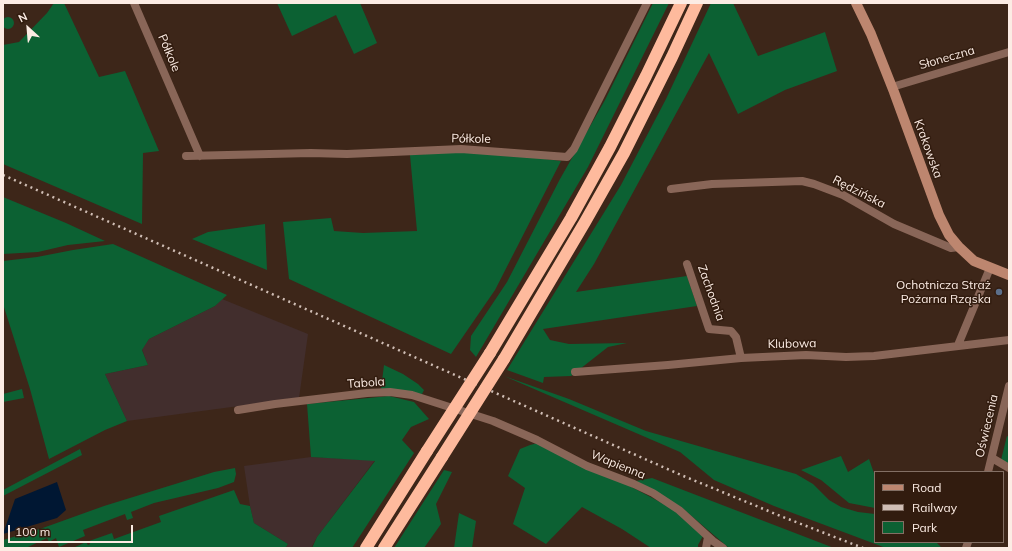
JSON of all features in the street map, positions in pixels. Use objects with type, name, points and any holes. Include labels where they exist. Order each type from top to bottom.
[{"type":"highway","points":[[366,548],[490,353],[570,218],[610,147],[646,76],[680,3]]},
{"type":"highway","points":[[384,548],[504,359],[578,235],[624,153],[672,58],[697,3]]},
{"type":"street","name":"Półkole","points":[[134,3],[200,156]]},
{"type":"street","name":"Półkole","points":[[186,156],[311,153],[347,154],[461,149],[567,157],[574,149],[646,3]]},
{"type":"street","name":"Krakowska","points":[[856,3],[871,34],[892,87],[939,215],[950,235],[959,247],[974,261],[1009,275]]},
{"type":"street","name":"Słoneczna","points":[[892,87],[1009,52]]},
{"type":"street","name":"Rędzińska","points":[[671,190],[712,184],[802,181],[814,184],[843,196],[894,224],[951,248],[959,247]]},
{"type":"street","name":"Zachodnia","points":[[687,264],[709,329],[731,331],[736,337],[741,358]]},
{"type":"street","points":[[958,345],[990,268]]},
{"type":"street","name":"Klubowa","points":[[575,372],[806,354],[846,357],[874,356],[1009,340]]},
{"type":"street","name":"Oświecenia","points":[[988,471],[1009,386]]},
{"type":"street","name":"Tabola","points":[[238,410],[282,403],[390,392],[412,395],[493,421]]},
{"type":"street","name":"Wapienna","points":[[493,421],[537,440],[587,466],[653,493],[679,510],[708,537],[723,548]]},
{"type":"street","points":[[992,458],[1009,468]]},
{"type":"street","points":[[706,548],[708,537]]},
{"type":"shaded area","points":[[222,299],[308,334],[299,398],[127,421],[105,374],[148,365],[142,349],[149,339],[215,306]]},
{"type":"shaded area","points":[[311,457],[375,460],[317,537],[311,548],[286,548],[288,544],[254,523],[244,466]]},
{"type":"green space","points":[[54,3],[64,3],[99,77],[125,71],[159,151],[143,153],[142,224],[3,164],[3,45],[19,42],[47,13]]},
{"type":"green space","points":[[277,3],[360,3],[377,43],[354,54],[336,15],[292,36]]},
{"type":"green space","points":[[653,3],[669,3],[588,167],[476,357],[470,350],[471,336],[507,282],[560,179],[605,100]]},
{"type":"green space","points":[[711,3],[733,3],[758,56],[825,32],[837,71],[785,90],[738,114],[709,53],[594,264],[576,292],[687,276],[697,306],[543,329],[550,340],[569,344],[627,343],[608,347],[571,376],[544,377],[543,383],[507,370],[621,185],[666,99]]},
{"type":"green space","points":[[6,17],[10,17],[14,23],[10,29],[6,29],[2,25],[2,21]]},
{"type":"green space","points":[[456,152],[498,153],[561,161],[495,290],[451,354],[289,279],[283,222],[331,218],[334,231],[363,233],[417,231],[410,155]]},
{"type":"green space","points":[[3,197],[105,241],[68,245],[38,252],[3,254]]},
{"type":"green space","points":[[265,224],[267,270],[192,239],[208,232]]},
{"type":"green space","points":[[113,244],[227,295],[215,306],[149,339],[142,350],[148,365],[105,374],[127,421],[105,430],[49,459],[30,389],[3,304],[3,261],[37,257]]},
{"type":"green space","points":[[384,365],[403,374],[418,384],[424,390],[422,394],[381,389]]},
{"type":"green space","points":[[504,376],[569,399],[646,431],[796,474],[813,484],[829,500],[841,507],[858,512],[874,514],[874,543],[937,543],[942,548],[886,548],[774,506],[714,480],[680,452]]},
{"type":"green space","points":[[22,389],[24,398],[3,402],[3,394]]},
{"type":"green space","points":[[389,396],[414,402],[429,419],[411,427],[402,440],[414,453],[352,548],[312,548],[317,537],[375,461],[311,457],[307,404]]},
{"type":"green space","points":[[1007,436],[1009,437],[1009,464],[1001,460]]},
{"type":"green space","points":[[538,443],[624,483],[675,510],[703,536],[698,548],[651,548],[622,529],[582,507],[546,544],[513,524],[525,488],[508,476],[520,449]]},
{"type":"green space","points":[[80,449],[82,455],[3,496],[3,490]]},
{"type":"green space","points":[[841,456],[848,472],[869,459],[874,473],[874,508],[849,503],[821,480],[801,470]]},
{"type":"green space","points":[[235,468],[236,474],[234,482],[218,488],[154,503],[131,512],[133,518],[127,520],[125,514],[83,530],[85,536],[59,547],[56,538],[49,542],[47,538],[26,548],[3,548],[3,540],[40,529],[104,506],[214,472]]},
{"type":"green space","points":[[444,470],[452,472],[436,504],[441,524],[424,548],[394,548]]},
{"type":"green space","points":[[652,478],[834,548],[729,548],[681,507],[636,481]]},
{"type":"green space","points":[[234,490],[240,504],[250,506],[254,523],[288,544],[286,548],[73,548],[86,542],[88,545],[90,544],[89,541],[112,533],[114,539],[161,522],[159,516]]},
{"type":"green space","points":[[459,513],[476,521],[472,548],[454,548]]},
{"type":"water","points":[[57,482],[66,510],[57,518],[3,534],[15,499]]},
{"type":"railway","points":[[3,175],[681,475],[863,548]]},
{"type":"place","name":"Ochotnicza Straż Pożarna Rząska","points":[[999,292]]}]
